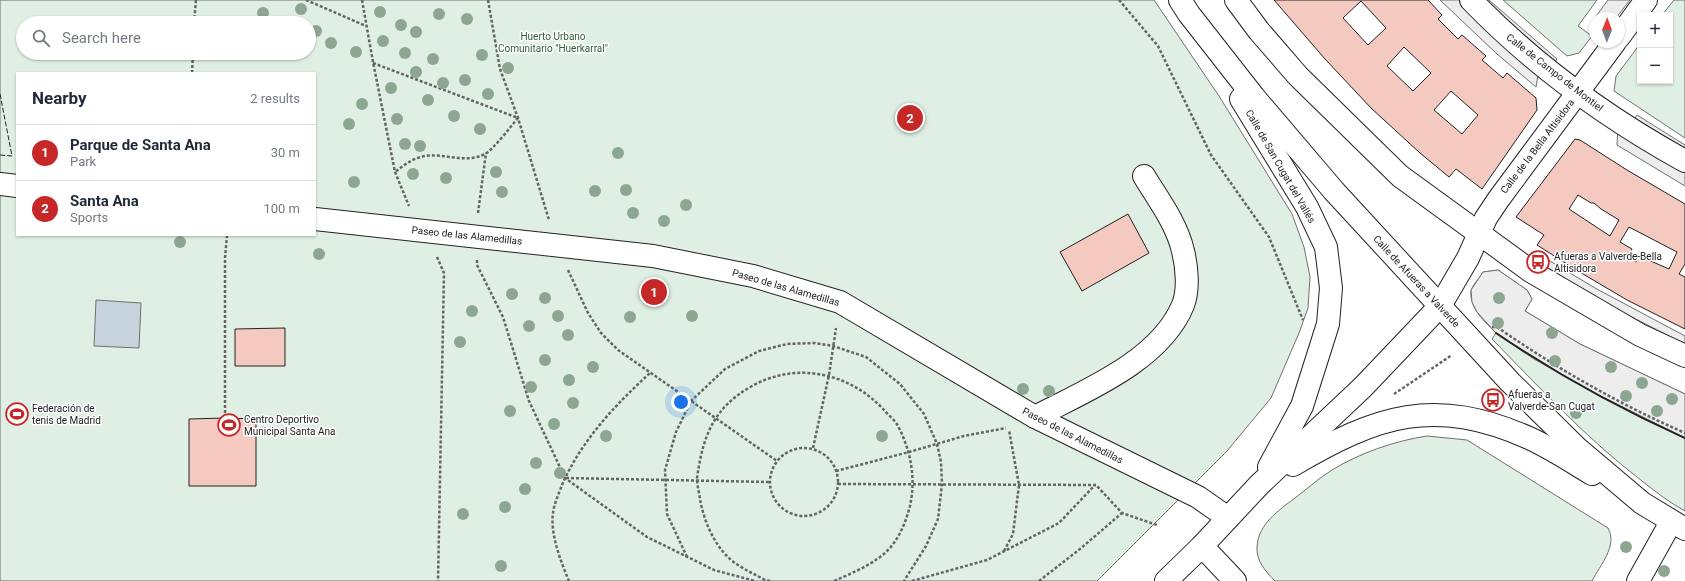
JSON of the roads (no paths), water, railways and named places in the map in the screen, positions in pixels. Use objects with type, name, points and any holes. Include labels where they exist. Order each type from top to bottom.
[{"type":"street","points":[[1236,0],[1259,31],[1298,76],[1400,176],[1532,272],[1640,334],[1685,356]]},
{"type":"street","name":"Calle de Campo de Montiel","points":[[1471,0],[1514,41],[1577,93],[1613,118],[1685,161]]},
{"type":"street","points":[[1625,28],[1646,0]]},
{"type":"street","name":"Calle de San Cugat del Vallés","points":[[1185,7],[1307,207],[1326,247],[1331,288],[1328,324],[1302,406],[1259,485]]},
{"type":"street","name":"Calle de Afueras a Valverde","points":[[1185,7],[1269,115],[1334,191],[1510,382],[1578,449],[1642,503],[1678,525]]},
{"type":"street","name":"Calle de la Bella Altisidora","points":[[1478,234],[1486,218],[1498,200],[1611,48]]},
{"type":"street","points":[[1035,417],[1094,386],[1140,359],[1168,331],[1183,305],[1188,275],[1183,250],[1174,227],[1144,176]]},
{"type":"street","points":[[0,184],[16,186]]},
{"type":"street","name":"Paseo de las Alamedillas","points":[[316,219],[654,256],[738,272],[840,302],[1035,417],[1198,497],[1228,518]]},
{"type":"street","name":"Calle de San Cugat del Vallés","points":[[1166,581],[1202,546],[1259,485],[1363,386],[1440,306],[1468,258],[1478,234]]},
{"type":"street","name":"Calle de San Cugat del Vallés","points":[[1259,485],[1332,442],[1363,429],[1394,419],[1416,415],[1437,414],[1466,417],[1495,424],[1530,438],[1642,503]]},
{"type":"street","points":[[1638,581],[1678,525]]},
{"type":"street","points":[[1202,546],[1235,581]]},
{"type":"place","name":"Santa Ana","points":[[910,118]]},
{"type":"place","name":"Afueras a Valverde-Bella Altisidora","points":[[1538,262]]},
{"type":"place","name":"Parque de Santa Ana","points":[[654,292]]},
{"type":"place","name":"Afueras a Valverde-San Cugat","points":[[1493,400]]},
{"type":"place","name":"Federación de tenis de Madrid","points":[[17,414]]},
{"type":"place","name":"Centro Deportivo Municipal Santa Ana","points":[[229,425]]},
{"type":"park label","name":"Huerto Urbano Comunitario \"Huerkarral\"","points":[[553,42]]}]
